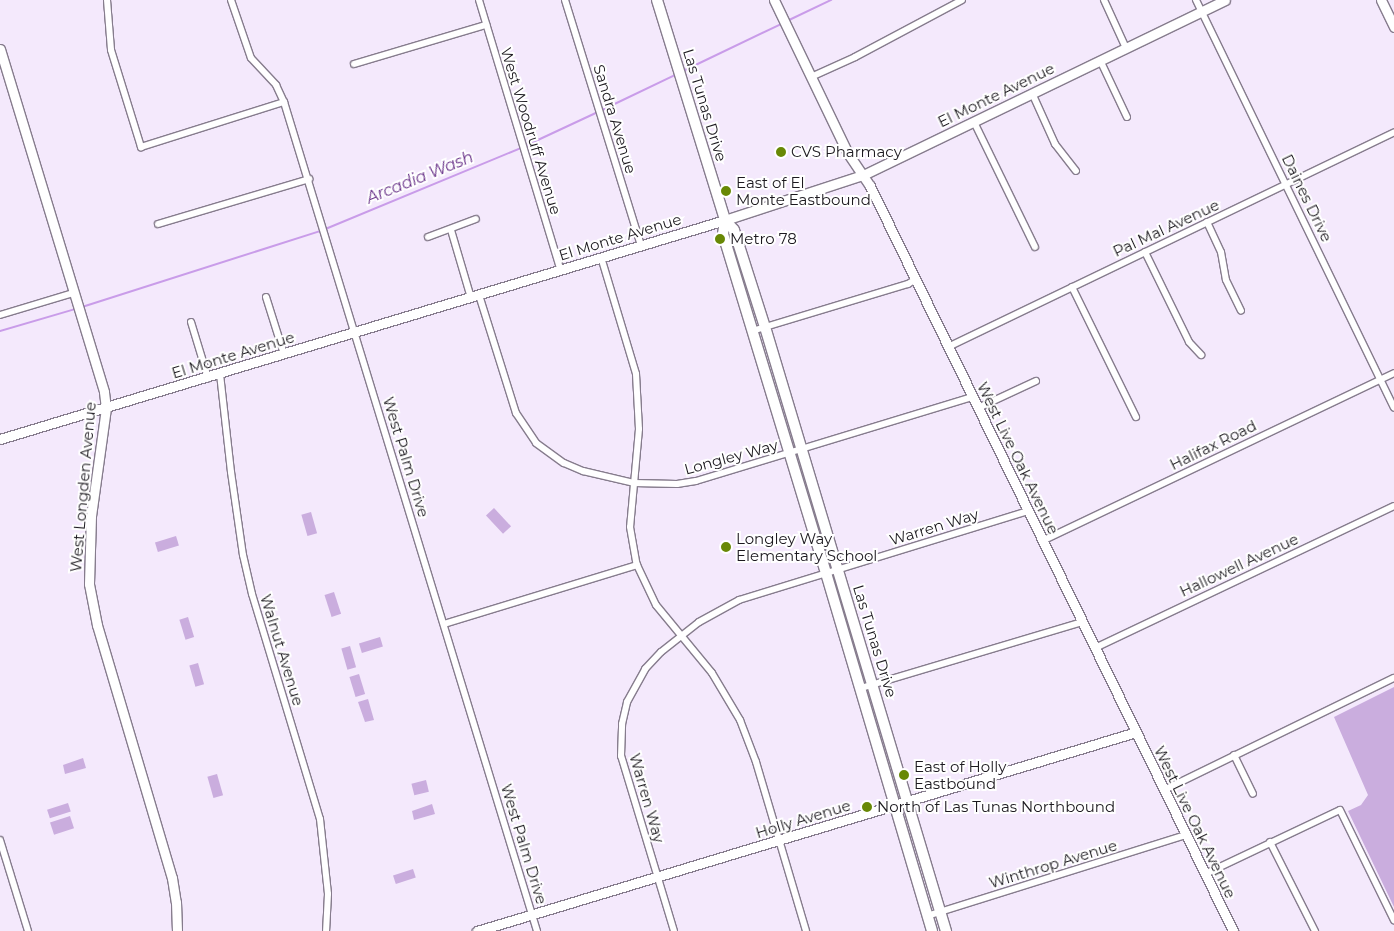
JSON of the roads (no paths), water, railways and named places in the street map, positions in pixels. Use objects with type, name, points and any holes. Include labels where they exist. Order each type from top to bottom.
[{"type":"main road","name":"Las Tunas Drive","points":[[656,0],[725,220],[734,230],[765,327],[946,931]]},
{"type":"main road","name":"Las Tunas Drive","points":[[725,220],[722,232],[861,688],[932,931]]},
{"type":"street","points":[[107,0],[111,50],[141,147],[284,102]]},
{"type":"street","name":"West Palm Drive","points":[[231,0],[251,58],[276,85],[284,102],[537,931]]},
{"type":"street","name":"West Woodruff Avenue","points":[[479,0],[560,269]]},
{"type":"street","name":"Sandra Avenue","points":[[565,0],[640,245]]},
{"type":"street","name":"West Live Oak Avenue","points":[[774,0],[847,152],[863,175],[916,279],[1233,931]]},
{"type":"street","points":[[811,77],[855,57],[962,0]]},
{"type":"street","points":[[1104,0],[1126,48]]},
{"type":"street","name":"Daines Drive","points":[[1196,0],[1394,407]]},
{"type":"street","name":"El Monte Avenue","points":[[1,436],[208,378],[725,220],[863,175],[1225,0]]},
{"type":"street","points":[[1381,0],[1394,27]]},
{"type":"street","points":[[354,64],[486,25]]},
{"type":"street","name":"West Longden Avenue","points":[[0,49],[104,392],[106,408],[91,516],[89,584],[96,625],[170,870],[176,902],[177,931]]},
{"type":"street","points":[[1100,60],[1128,117]]},
{"type":"street","points":[[1032,93],[1055,144],[1076,171]]},
{"type":"street","points":[[974,122],[1035,247]]},
{"type":"street","name":"Pal Mal Avenue","points":[[948,347],[1394,132]]},
{"type":"street","points":[[158,224],[308,179]]},
{"type":"street","points":[[428,237],[476,220]]},
{"type":"street","points":[[1207,222],[1221,252],[1226,280],[1241,311]]},
{"type":"street","name":"Longley Way","points":[[451,230],[516,413],[536,443],[564,464],[598,475],[634,483],[676,484],[696,481],[973,397]]},
{"type":"street","points":[[1145,252],[1189,342],[1201,355]]},
{"type":"street","points":[[601,257],[636,374],[639,429],[630,527],[637,564],[656,605],[712,673],[740,720],[756,762],[806,931]]},
{"type":"street","points":[[752,331],[908,284],[916,279]]},
{"type":"street","points":[[1072,287],[1136,417]]},
{"type":"street","points":[[0,315],[73,293]]},
{"type":"street","points":[[266,297],[284,354]]},
{"type":"street","points":[[191,322],[208,378]]},
{"type":"street","name":"Halifax Road","points":[[1042,541],[1394,373]]},
{"type":"street","name":"Walnut Avenue","points":[[220,374],[243,555],[252,594],[320,819],[328,894],[326,931]]},
{"type":"street","points":[[978,408],[1036,380]]},
{"type":"street","name":"Hallowell Avenue","points":[[1095,648],[1394,506]]},
{"type":"street","name":"Warren Way","points":[[674,931],[621,756],[622,724],[627,702],[645,669],[680,636],[723,607],[826,572],[1028,511]]},
{"type":"street","points":[[444,624],[637,564]]},
{"type":"street","points":[[861,688],[1082,622]]},
{"type":"street","points":[[1164,790],[1394,678]]},
{"type":"street","name":"Holly Avenue","points":[[477,931],[1136,732]]},
{"type":"street","points":[[1234,755],[1253,794]]},
{"type":"street","points":[[1205,874],[1340,810],[1394,920]]},
{"type":"street","name":"Winthrop Avenue","points":[[927,916],[1186,835]]},
{"type":"street","points":[[0,840],[28,931]]},
{"type":"street","points":[[1270,842],[1315,931]]},
{"type":"waterway","name":"Arcadia Wash","points":[[787,21],[831,0]]},
{"type":"waterway","name":"Arcadia Wash","points":[[683,71],[783,23]]},
{"type":"waterway","name":"Arcadia Wash","points":[[602,110],[677,74]]},
{"type":"waterway","name":"Arcadia Wash","points":[[525,146],[598,112]]},
{"type":"waterway","name":"Arcadia Wash","points":[[82,307],[323,230],[521,148]]},
{"type":"waterway","name":"Arcadia Wash","points":[[0,331],[75,309]]},
{"type":"place","name":"CVS Pharmacy","points":[[781,152]]},
{"type":"place","name":"East of El Monte Eastbound","points":[[726,191]]},
{"type":"place","name":"Metro 78","points":[[720,239]]},
{"type":"place","name":"Longley Way Elementary School","points":[[726,547]]},
{"type":"place","name":"East of Holly Eastbound","points":[[904,775]]},
{"type":"place","name":"North of Las Tunas Northbound","points":[[867,807]]}]
